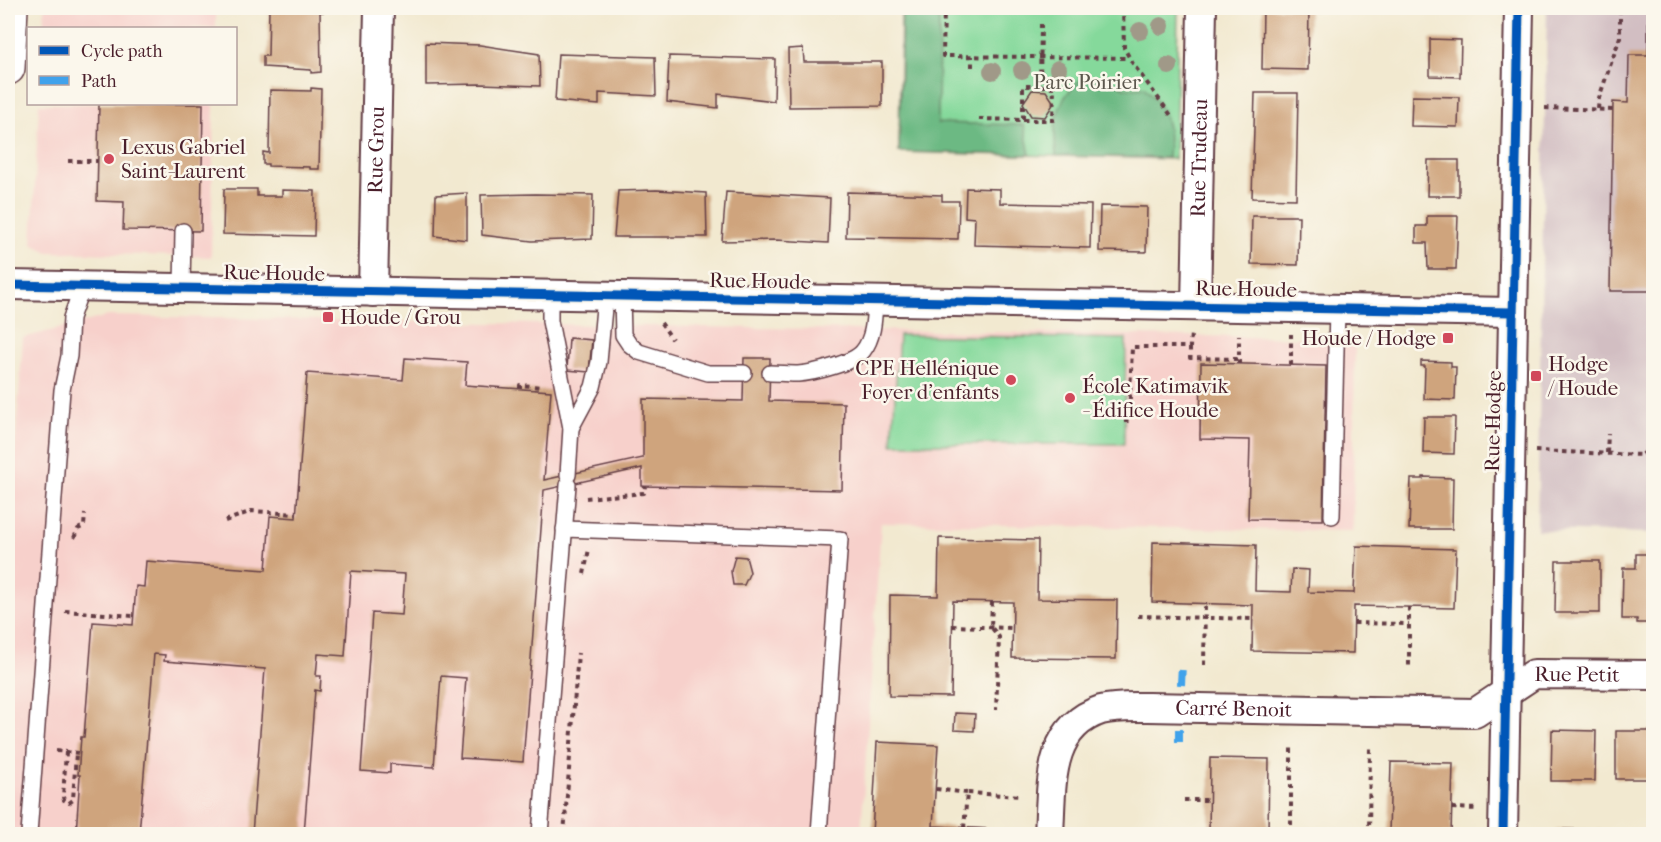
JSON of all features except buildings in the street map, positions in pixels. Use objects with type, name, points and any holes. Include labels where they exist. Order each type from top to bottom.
[{"type":"main road","points":[[8,68],[10,14]]},
{"type":"street","name":"Rue Grou","points":[[373,292],[379,8]]},
{"type":"street","name":"Rue Trudeau","points":[[1193,319],[1202,8]]},
{"type":"street","name":"Rue Hodge","points":[[1503,834],[1519,8]]},
{"type":"street","name":"Rue Houde","points":[[8,285],[875,301],[1193,319],[1337,309],[1512,312]]},
{"type":"street","name":"Rue Petit","points":[[1506,692],[1534,674],[1653,675]]},
{"type":"street","name":"Carré Benoit","points":[[1049,834],[1053,773],[1057,753],[1074,726],[1102,710],[1148,707],[1475,713],[1506,692]]},
{"type":"lane","points":[[183,231],[183,289]]},
{"type":"lane","points":[[29,834],[62,390],[69,356],[71,318],[82,287]]},
{"type":"lane","points":[[540,834],[571,428],[550,321],[550,295]]},
{"type":"lane","points":[[571,428],[592,387],[614,296]]},
{"type":"lane","points":[[614,296],[623,335],[639,352],[708,373],[744,373]]},
{"type":"lane","points":[[770,373],[806,373],[855,358],[864,350],[870,335],[875,301]]},
{"type":"lane","points":[[1332,516],[1337,309]]},
{"type":"lane","points":[[564,529],[840,539],[819,834]]},
{"type":"path","points":[[944,8],[943,56],[1129,58]]},
{"type":"path","points":[[1123,8],[1123,41],[1129,58],[1176,122]]},
{"type":"path","points":[[1598,110],[1599,98],[1620,37],[1620,8]]},
{"type":"path","points":[[1040,86],[1041,24]]},
{"type":"path","points":[[972,56],[972,67]]},
{"type":"path","points":[[979,119],[1023,120],[1053,120],[1054,87],[1023,86],[1023,120]]},
{"type":"path","points":[[1542,108],[1613,110]]},
{"type":"path","points":[[68,161],[98,161]]},
{"type":"path","points":[[1193,319],[1190,358],[1239,362],[1239,333]]},
{"type":"path","points":[[660,323],[676,343]]},
{"type":"path","points":[[1291,334],[1291,365]]},
{"type":"path","points":[[1124,421],[1129,421],[1132,347],[1190,347]]},
{"type":"path","points":[[520,389],[520,385],[552,388]]},
{"type":"path","points":[[1607,453],[1608,434]]},
{"type":"path","points":[[1535,451],[1642,455],[1653,445]]},
{"type":"path","points":[[587,497],[644,493],[645,486]]},
{"type":"path","points":[[225,521],[252,511],[296,514]]},
{"type":"path","points":[[84,526],[85,514]]},
{"type":"path","points":[[583,585],[586,558],[589,552]]},
{"type":"path","points":[[992,602],[991,627],[999,637],[996,710]]},
{"type":"path","points":[[1204,665],[1205,603]]},
{"type":"path","points":[[1409,608],[1409,669]]},
{"type":"path","points":[[68,611],[134,616]]},
{"type":"path","points":[[1138,616],[1253,619]]},
{"type":"path","points":[[1354,623],[1409,624]]},
{"type":"path","points":[[952,626],[1012,628]]},
{"type":"path","points":[[564,834],[579,643]]},
{"type":"path","points":[[1291,834],[1292,744]]},
{"type":"path","points":[[1369,834],[1370,746]]},
{"type":"path","points":[[55,751],[78,753],[73,800],[69,803],[63,797],[66,752]]},
{"type":"path","points":[[936,789],[1020,796]]},
{"type":"path","points":[[964,828],[967,793]]},
{"type":"path","points":[[1184,800],[1209,800]]},
{"type":"path","points":[[1452,808],[1479,809]]},
{"type":"shaded area","points":[[45,8],[216,8],[216,27],[43,27]]},
{"type":"shaded area","points":[[1547,8],[1653,8],[1653,533],[1537,530]]},
{"type":"shaded area","points":[[39,105],[214,105],[211,257],[48,252],[32,244]]},
{"type":"shaded area","points":[[108,316],[1355,339],[1353,531],[881,523],[861,834],[8,834],[8,547],[23,338]]},
{"type":"green space","name":"Parc Poirier","points":[[885,8],[1178,8],[1175,159],[899,152],[901,10]]},
{"type":"green space","points":[[902,8],[939,8],[938,123],[1024,125],[1030,155],[899,152]]},
{"type":"green space","points":[[1084,77],[1110,79],[1125,88],[1144,87],[1158,103],[1166,119],[1169,137],[1168,158],[1056,156],[1057,115],[1067,94]]},
{"type":"green space","name":"CPE Hellénique Foyer d'enfants","points":[[899,335],[1126,339],[1124,444],[892,444]]},
{"type":"marked path","points":[[1181,685],[1182,664]]},
{"type":"marked path","points":[[1179,729],[1179,742]]},
{"type":"cycle path","points":[[1503,834],[1519,8]]},
{"type":"cycle path","points":[[8,285],[1512,312]]},
{"type":"place","name":"Lexus Gabriel Saint-Laurent","points":[[109,159]]},
{"type":"place","name":"Houde / Grou","points":[[328,317]]},
{"type":"place","name":"Houde / Hodge","points":[[1448,338]]},
{"type":"place","name":"Hodge / Houde","points":[[1536,376]]},
{"type":"place","name":"CPE Hellénique Foyer d'enfants","points":[[1011,380]]},
{"type":"place","name":"École Katimavik - Édifice Houde","points":[[1070,398]]}]
